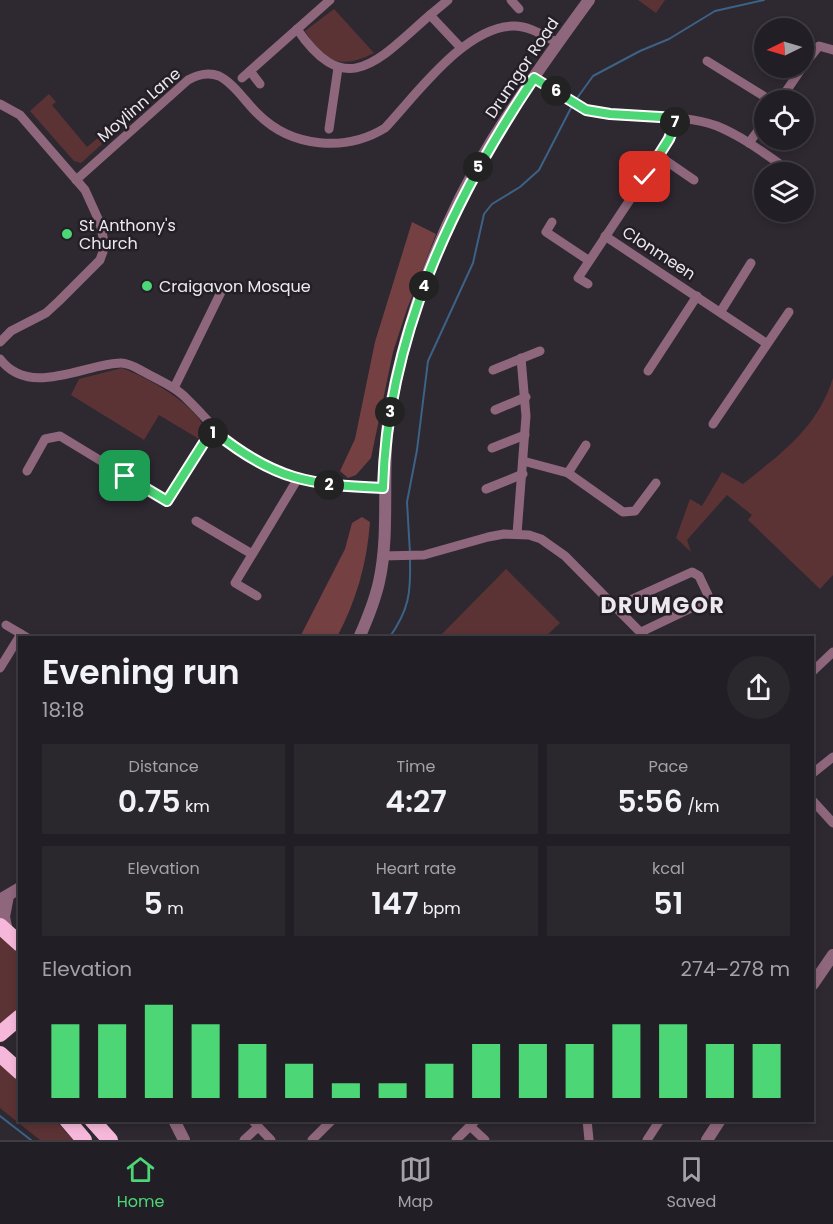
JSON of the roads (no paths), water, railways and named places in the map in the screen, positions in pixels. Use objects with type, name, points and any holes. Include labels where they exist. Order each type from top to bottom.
[{"type":"highway","points":[[0,1034],[18,1019]]},
{"type":"highway","points":[[0,1054],[18,1070]]},
{"type":"highway","points":[[69,1122],[84,1140]]},
{"type":"highway","points":[[94,1122],[110,1140]]},
{"type":"street","points":[[260,84],[246,75],[330,0]]},
{"type":"street","points":[[297,29],[317,56],[338,68],[357,68],[376,60],[447,0]]},
{"type":"street","points":[[511,0],[519,9]]},
{"type":"street","name":"Drumgor Road","points":[[360,636],[379,582],[382,556],[384,453],[398,368],[429,274],[475,172],[534,78],[589,0]]},
{"type":"street","points":[[430,15],[461,48]]},
{"type":"street","name":"Moylinn Lane","points":[[76,180],[188,80],[202,75],[218,76],[270,125],[282,132],[319,143],[347,144],[385,128],[461,48],[488,32],[514,26],[527,28],[558,43]]},
{"type":"street","points":[[814,52],[819,46],[833,50]]},
{"type":"street","points":[[707,61],[754,90]]},
{"type":"street","points":[[329,129],[338,68]]},
{"type":"street","points":[[534,78],[586,110],[610,114],[677,118],[716,126],[749,143],[777,162]]},
{"type":"street","points":[[0,104],[20,115],[85,190],[100,223],[105,246],[100,260],[46,313],[11,331],[0,342]]},
{"type":"street","name":"Clonmeen","points":[[588,260],[659,156],[677,118]]},
{"type":"street","points":[[749,143],[754,136]]},
{"type":"street","points":[[659,156],[694,180]]},
{"type":"street","points":[[552,222],[546,232],[588,260],[578,278],[588,284]]},
{"type":"street","name":"Clonmeen","points":[[605,236],[766,343]]},
{"type":"street","points":[[721,311],[750,263]]},
{"type":"street","points":[[174,388],[222,290]]},
{"type":"street","name":"Clonmeen","points":[[648,371],[697,296]]},
{"type":"street","points":[[713,424],[789,312]]},
{"type":"street","points":[[493,370],[540,351]]},
{"type":"street","points":[[517,534],[524,461],[526,396],[521,358]]},
{"type":"street","points":[[0,359],[18,372],[44,378],[125,363],[174,388],[188,399],[215,432],[254,460],[297,480],[383,488]]},
{"type":"street","points":[[495,410],[526,396]]},
{"type":"street","points":[[27,471],[45,440],[60,436],[167,501],[205,441],[215,432]]},
{"type":"street","points":[[492,448],[525,435]]},
{"type":"street","points":[[568,473],[586,446]]},
{"type":"street","points":[[524,461],[568,473],[623,512],[635,512],[656,483]]},
{"type":"street","points":[[486,489],[523,474]]},
{"type":"street","points":[[257,596],[235,583],[297,480]]},
{"type":"street","points":[[196,520],[252,554]]},
{"type":"street","points":[[382,556],[423,555],[470,541],[517,534],[541,539],[553,547],[619,608],[644,635],[706,601],[708,595],[699,576],[692,572],[630,600],[619,608]]},
{"type":"street","points":[[6,625],[25,636]]},
{"type":"street","points":[[0,668],[18,645]]},
{"type":"street","points":[[814,670],[833,652]]},
{"type":"street","points":[[814,772],[833,757]]},
{"type":"street","points":[[814,802],[833,823]]},
{"type":"street","points":[[814,817],[822,811]]},
{"type":"street","points":[[13,937],[4,917],[4,898],[18,889]]},
{"type":"street","points":[[814,983],[833,955]]},
{"type":"street","points":[[175,1122],[184,1140]]},
{"type":"street","points":[[316,1139],[330,1122]]},
{"type":"street","points":[[586,1122],[589,1140]]},
{"type":"street","points":[[647,1140],[659,1122]]},
{"type":"street","points":[[707,1140],[719,1122]]},
{"type":"street","points":[[456,1140],[473,1123],[484,1140]]},
{"type":"street","points":[[244,1140],[255,1124],[271,1140]]},
{"type":"waterway","points":[[575,101],[593,76],[640,51],[669,39],[715,11],[764,0]]},
{"type":"waterway","points":[[410,553],[407,502],[417,450],[428,361],[473,263],[484,214],[492,204],[520,187],[539,170],[572,106]]},
{"type":"waterway","points":[[390,636],[405,610],[410,582],[410,559]]},
{"type":"waterway","points":[[0,1116],[31,1140]]},
{"type":"place","name":"St Anthony's Church","points":[[67,234]]},
{"type":"place","name":"Craigavon Mosque","points":[[147,286]]},
{"type":"district","name":"DRUMGOR","points":[[663,605]]}]
